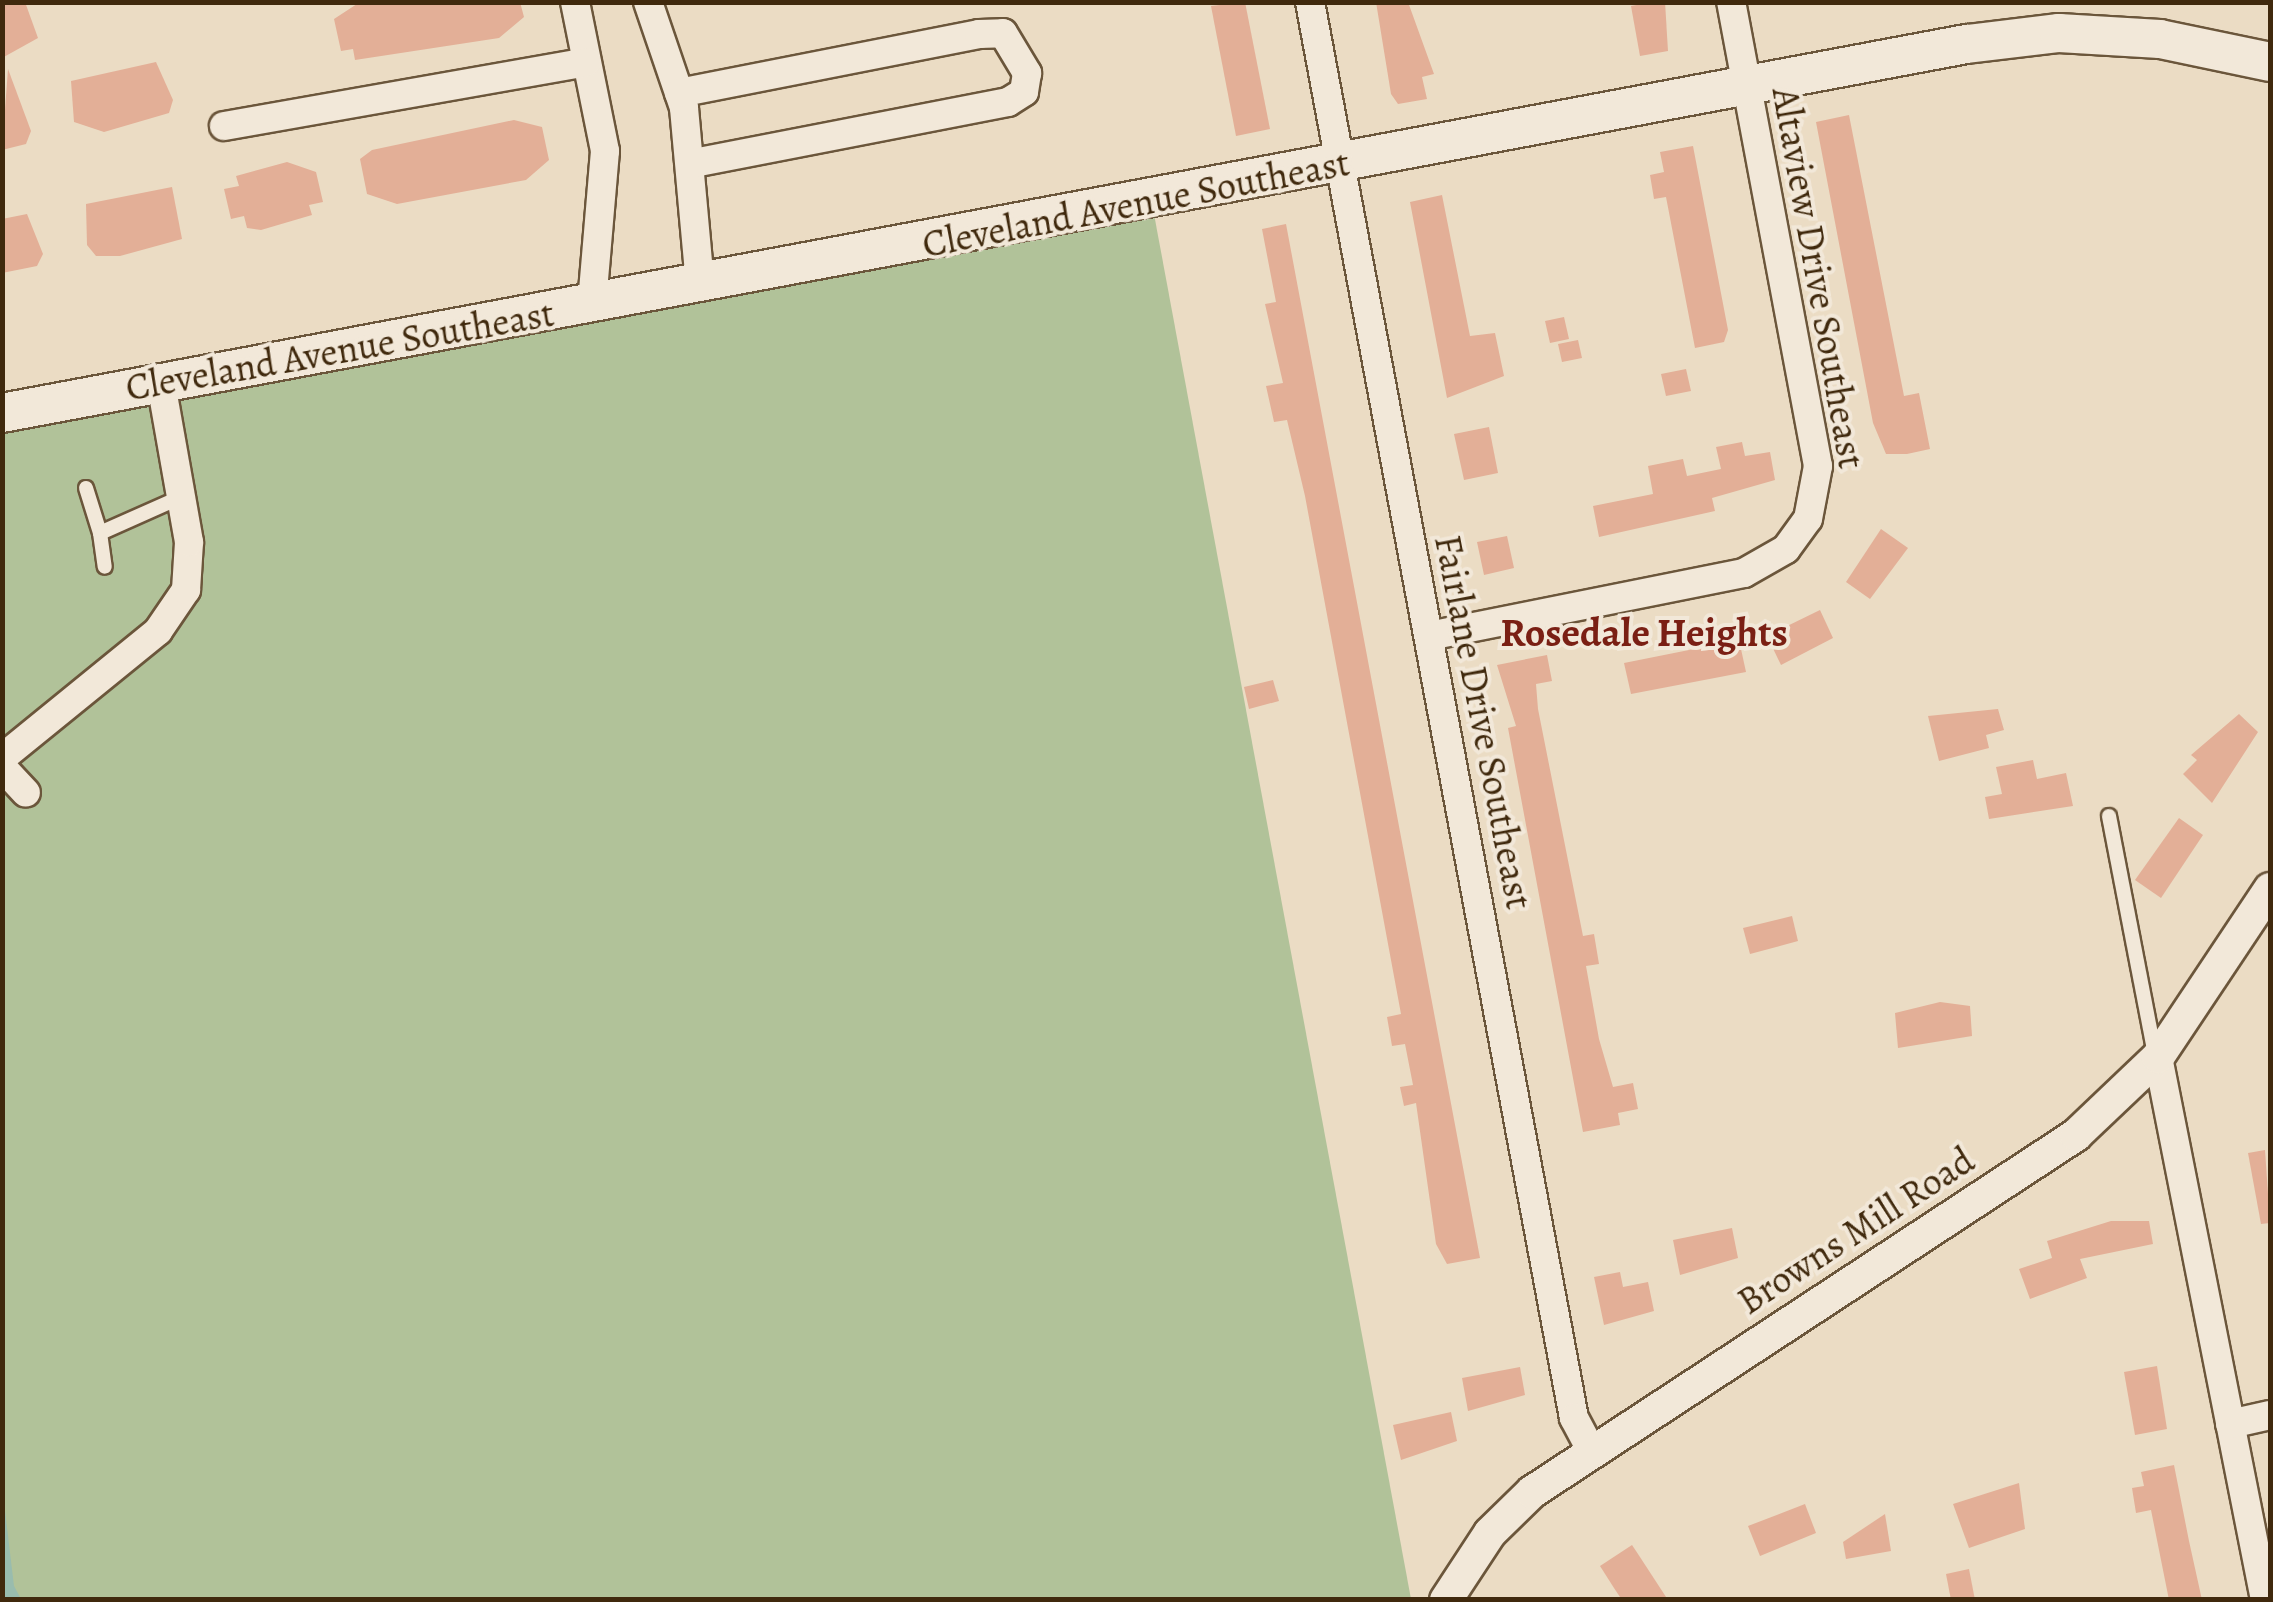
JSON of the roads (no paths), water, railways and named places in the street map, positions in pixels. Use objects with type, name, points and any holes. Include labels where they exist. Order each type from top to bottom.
[{"type":"main road","name":"Cleveland Avenue Southeast","points":[[2,413],[1747,87],[2059,33],[2160,39],[2270,62]]},
{"type":"street","points":[[576,2],[605,151],[592,304]]},
{"type":"street","points":[[648,2],[679,93],[690,164],[700,284]]},
{"type":"street","name":"Fairlane Drive Southeast","points":[[1310,2],[1574,1418],[1592,1452]]},
{"type":"street","name":"Altaview Drive Southeast","points":[[1428,636],[1744,573],[1786,549],[1808,519],[1818,466],[1731,2]]},
{"type":"street","points":[[679,93],[979,34],[1003,33],[1028,73],[1024,92],[1008,102],[690,164]]},
{"type":"street","points":[[224,126],[586,62]]},
{"type":"street","points":[[2,758],[168,618],[186,590],[182,496],[161,384]]},
{"type":"street","points":[[2,767],[26,793]]},
{"type":"street","name":"Browns Mill Road","points":[[1446,1600],[1490,1532],[1592,1452],[2076,1135],[2157,1059],[2270,889]]},
{"type":"street","points":[[2157,1059],[2264,1600]]},
{"type":"street","points":[[2230,1424],[2270,1416]]},
{"type":"lane","points":[[86,488],[100,533],[105,567]]},
{"type":"lane","points":[[100,533],[182,496]]},
{"type":"lane","points":[[2109,816],[2157,1059]]},
{"type":"district","name":"Rosedale Heights","points":[[1644,633]]}]
